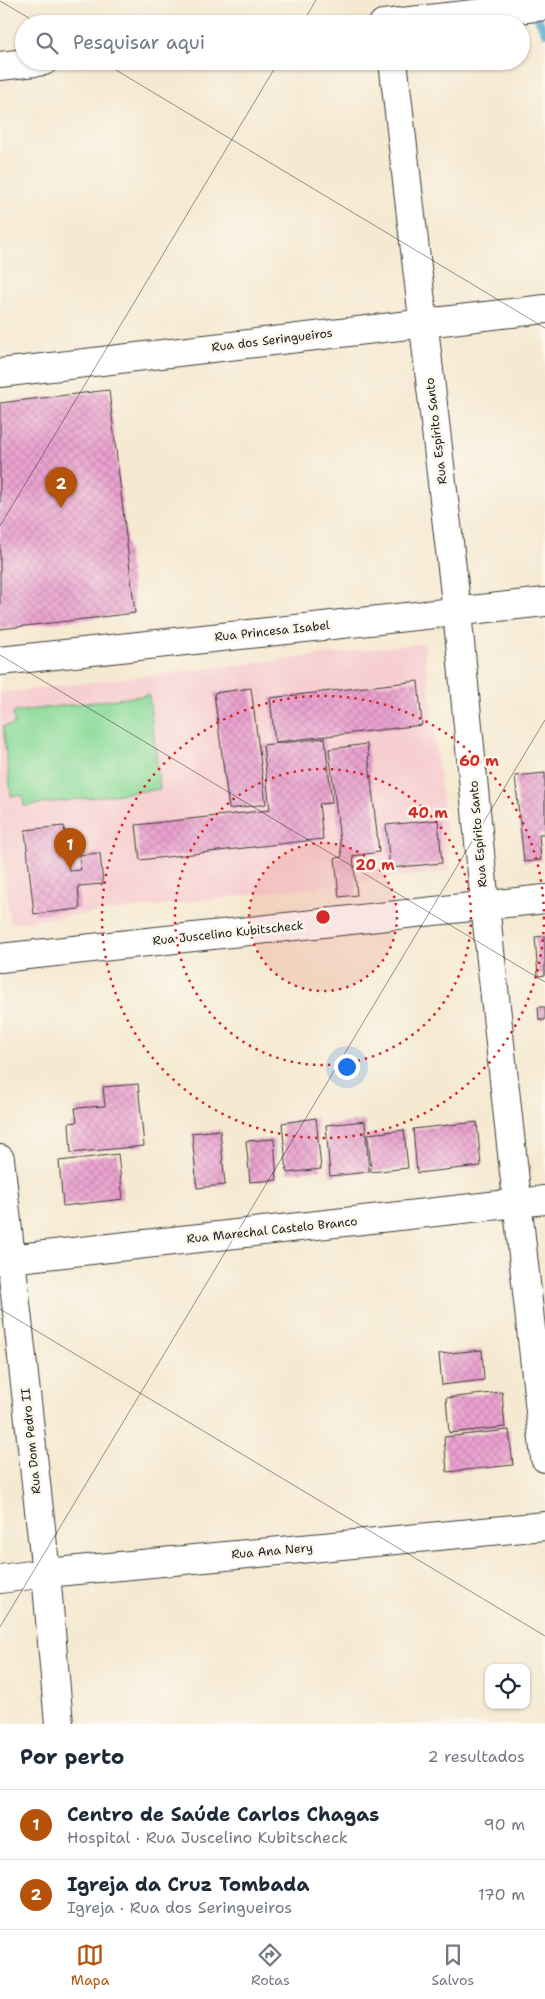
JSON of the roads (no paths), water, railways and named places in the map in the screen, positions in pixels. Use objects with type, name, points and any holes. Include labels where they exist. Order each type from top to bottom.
[{"type":"street","points":[[461,15],[545,6]]},
{"type":"street","points":[[0,66],[15,64]]},
{"type":"street","name":"Rua Espírito Santo","points":[[393,70],[457,611],[485,905],[545,1458]]},
{"type":"street","name":"Rua dos Seringueiros","points":[[0,373],[545,309]]},
{"type":"street","name":"Rua Princesa Isabel","points":[[0,661],[545,602]]},
{"type":"street","name":"Rua Juscelino Kubitscheck","points":[[0,958],[545,899]]},
{"type":"street","name":"Rua Dom Pedro II","points":[[0,1159],[5,1259],[46,1573],[59,1724]]},
{"type":"street","name":"Rua Marechal Castelo Branco","points":[[5,1259],[545,1200]]},
{"type":"street","name":"Rua Ana Nery","points":[[0,1579],[46,1573],[545,1526]]},
{"type":"waterway","points":[[535,12],[545,33]]},
{"type":"place","name":"Igreja da Cruz Tombada","points":[[61,508]]},
{"type":"place","name":"Centro de Saúde Carlos Chagas","points":[[70,869]]}]
